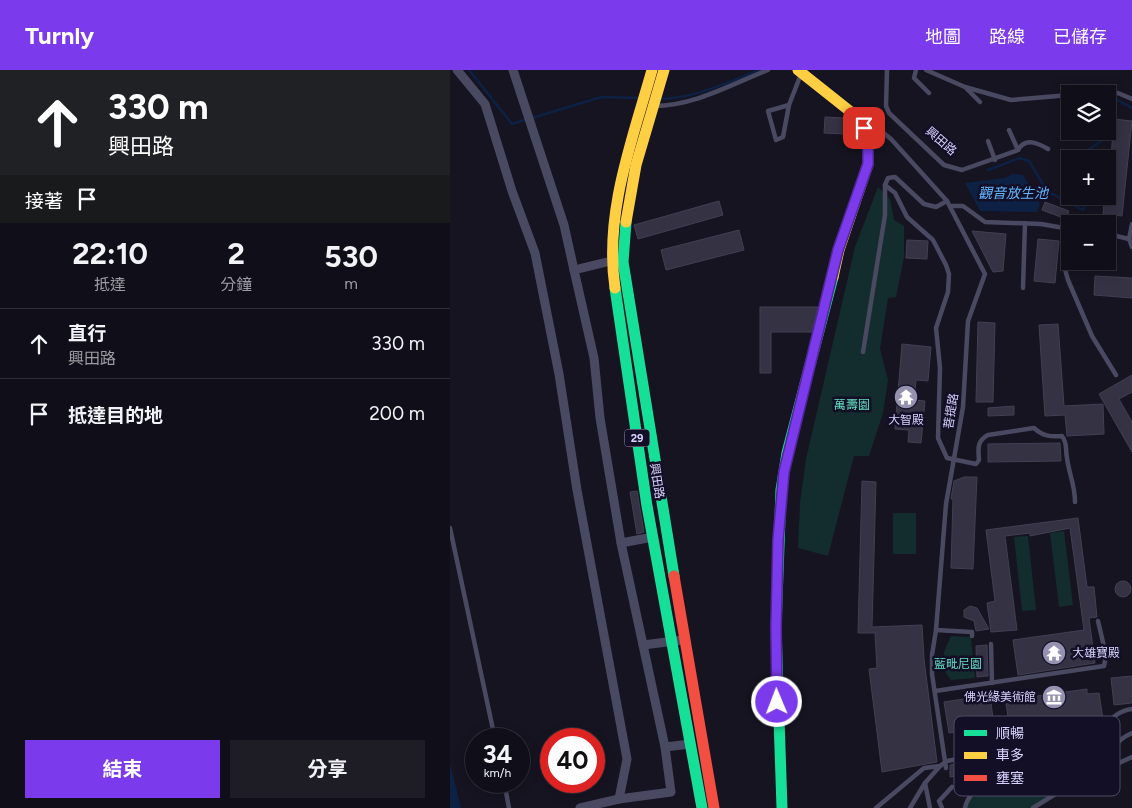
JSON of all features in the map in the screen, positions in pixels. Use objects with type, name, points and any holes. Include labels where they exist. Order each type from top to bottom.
[{"type":"main road","name":"興田路","points":[[652,70],[615,204],[611,234],[611,261],[656,553],[678,641],[714,808]]},
{"type":"main road","name":"興田路","points":[[664,70],[637,163],[623,234],[623,262],[670,550],[690,744],[702,808]]},
{"type":"main road","points":[[782,808],[778,740],[776,628],[779,516],[787,453],[817,343],[838,250],[868,164],[868,137],[861,120],[800,71]]},
{"type":"main road","points":[[637,438],[652,434]]},
{"type":"main road","points":[[656,553],[670,550]]},
{"type":"street","points":[[457,70],[485,104],[512,191],[535,253],[559,374],[577,490],[628,759],[619,799]]},
{"type":"street","points":[[513,70],[564,225],[594,358],[600,418],[621,543],[665,747],[671,792],[619,799],[580,808]]},
{"type":"street","points":[[574,270],[611,261]]},
{"type":"street","points":[[621,543],[653,537]]},
{"type":"street","points":[[642,645],[678,641]]},
{"type":"street","points":[[665,747],[690,744]]},
{"type":"lane","points":[[653,106],[669,106],[696,99],[768,70]]},
{"type":"lane","name":"興田路","points":[[886,70],[886,106],[889,113],[944,165],[962,170],[995,160],[1018,150],[1028,142],[1037,143],[1048,148]]},
{"type":"lane","points":[[916,70],[914,78],[929,93]]},
{"type":"lane","points":[[926,70],[965,87],[1011,100],[1061,96]]},
{"type":"lane","points":[[789,106],[768,111],[776,140],[783,137],[789,106],[800,71]]},
{"type":"lane","points":[[965,87],[980,102]]},
{"type":"lane","points":[[1116,93],[1132,99]]},
{"type":"lane","name":"菩提路","points":[[864,128],[874,125],[892,139],[948,204],[985,274],[968,321],[963,407],[957,430],[946,504],[936,630],[932,655],[946,768]]},
{"type":"lane","points":[[1009,130],[1018,150]]},
{"type":"lane","points":[[988,141],[995,160]]},
{"type":"lane","points":[[863,352],[885,215],[885,185],[888,178],[896,177],[924,204],[936,208],[948,204],[963,206],[985,222],[1025,222],[1061,227]]},
{"type":"lane","points":[[885,185],[895,193],[907,217],[933,240],[946,265],[948,292],[936,328],[940,368],[938,438],[947,458],[974,464],[978,462],[978,444],[981,438],[988,434],[1034,428],[1041,434],[1050,437],[1062,436],[1067,442],[1067,459],[1075,486],[1075,502]]},
{"type":"lane","points":[[1023,288],[1025,222]]},
{"type":"lane","points":[[1132,224],[1129,239],[1132,246]]},
{"type":"lane","points":[[1116,236],[1129,239]]},
{"type":"lane","points":[[1065,270],[1092,336],[1116,375]]},
{"type":"lane","points":[[450,528],[493,728]]},
{"type":"lane","points":[[935,691],[1104,666],[1106,654],[1098,621]]},
{"type":"lane","points":[[936,630],[972,632],[972,636]]},
{"type":"lane","points":[[991,644],[992,683]]},
{"type":"lane","points":[[1116,716],[1125,710],[1132,709]]},
{"type":"lane","points":[[1120,742],[1132,733]]},
{"type":"lane","points":[[1120,762],[1132,757]]},
{"type":"lane","points":[[910,808],[925,783],[940,766],[946,761],[954,760]]},
{"type":"lane","points":[[876,808],[924,768],[940,766]]},
{"type":"lane","points":[[925,783],[930,808]]},
{"type":"lane","points":[[942,808],[939,801],[952,787]]},
{"type":"lane","points":[[506,793],[509,808]]},
{"type":"lane","points":[[965,808],[967,800],[971,796]]},
{"type":"lane","points":[[1033,808],[1052,796]]},
{"type":"green space","name":"萬壽園","points":[[878,187],[890,199],[894,220],[904,226],[904,257],[896,297],[888,298],[880,349],[888,380],[883,413],[869,456],[854,456],[828,556],[798,548],[800,503],[806,459],[855,247]]},
{"type":"green space","points":[[893,513],[916,513],[916,554],[893,554]]},
{"type":"green space","points":[[1064,531],[1073,605],[1059,607],[1050,533]]},
{"type":"green space","points":[[1028,536],[1036,610],[1022,611],[1014,537]]},
{"type":"green space","name":"藍毗尼園","points":[[951,636],[971,637],[975,678],[951,680],[944,669],[944,653]]},
{"type":"green space","points":[[972,796],[1050,796],[1030,808],[966,808]]},
{"type":"water","name":"觀音放生池","points":[[1013,174],[1023,175],[1040,204],[1037,212],[980,211],[965,183],[1005,178]]},
{"type":"water","points":[[450,763],[461,808],[450,808]]},
{"type":"building","points":[[825,117],[845,118],[844,134],[824,133]]},
{"type":"building","points":[[1116,119],[1132,121],[1122,216],[1103,214],[1104,205],[1116,205],[1116,150],[1112,150],[1112,140],[1116,140]]},
{"type":"building","points":[[719,201],[723,215],[638,239],[634,225]]},
{"type":"building","points":[[1045,202],[1069,211],[1068,215],[1061,215],[1061,217],[1042,210]]},
{"type":"building","points":[[739,230],[744,250],[666,270],[661,250]]},
{"type":"building","points":[[972,231],[1006,234],[1003,271],[993,272]]},
{"type":"building","points":[[1038,239],[1059,241],[1055,283],[1034,281]]},
{"type":"building","points":[[907,240],[928,241],[927,259],[906,258]]},
{"type":"building","points":[[1095,276],[1132,278],[1132,298],[1094,295]]},
{"type":"building","points":[[760,307],[818,307],[812,332],[771,332],[771,373],[760,373]]},
{"type":"building","points":[[978,322],[995,323],[993,402],[976,402]]},
{"type":"building","points":[[1058,324],[1064,406],[1103,404],[1104,434],[1067,436],[1065,415],[1045,416],[1039,325]]},
{"type":"building","name":"大智殿","points":[[902,344],[931,347],[928,381],[916,380],[914,400],[925,401],[921,443],[908,442],[909,430],[895,429]]},
{"type":"building","points":[[1132,375],[1132,392],[1119,399],[1132,422],[1132,452],[1099,394]]},
{"type":"building","points":[[1014,406],[1014,415],[988,416],[988,408]]},
{"type":"building","points":[[1060,443],[1061,461],[988,462],[988,444]]},
{"type":"building","points":[[964,477],[977,477],[973,569],[951,568],[953,499],[951,499],[954,481]]},
{"type":"building","points":[[862,481],[876,482],[872,627],[922,625],[924,659],[937,762],[882,772],[869,669],[877,668],[875,633],[858,633]]},
{"type":"building","points":[[637,491],[644,532],[637,534],[630,492]]},
{"type":"building","points":[[1078,518],[1087,587],[1094,587],[1097,617],[1089,618],[1095,663],[1018,675],[1013,640],[1084,630],[1070,528],[1030,536],[1030,533],[1005,536],[1017,630],[991,632],[987,603],[995,601],[986,530]]},
{"type":"building","points":[[1123,581],[1131,589],[1123,597],[1115,589]]},
{"type":"building","points":[[970,606],[977,608],[989,629],[976,631],[974,621],[964,617],[964,610]]},
{"type":"building","points":[[987,645],[988,676],[977,677],[976,646]]},
{"type":"building","points":[[1132,676],[1132,703],[1114,705],[1111,678]]},
{"type":"building","points":[[1087,689],[1087,694],[1099,693],[1103,716],[1008,716],[1006,704],[1022,702],[1022,698]]},
{"type":"building","points":[[990,695],[993,716],[954,716],[954,732],[949,733],[944,702]]},
{"type":"building","points":[[954,764],[954,776],[950,777],[950,765]]},
{"type":"waterway","points":[[469,70],[512,124],[527,119]]},
{"type":"waterway","points":[[659,99],[698,93],[760,70]]},
{"type":"waterway","points":[[532,118],[601,97],[641,98]]},
{"type":"waterway","points":[[1116,99],[1132,108]]},
{"type":"waterway","points":[[1088,150],[1102,140]]},
{"type":"waterway","points":[[988,170],[1020,158],[1029,161],[1047,191],[1061,198]]},
{"type":"waterway","points":[[1074,205],[1083,210],[1085,205]]},
{"type":"traffic: fast","points":[[626,222],[623,262],[674,576]]},
{"type":"traffic: fast","points":[[782,808],[776,628],[781,490],[787,453],[833,277]]},
{"type":"traffic: fast","points":[[615,288],[647,506],[702,808]]},
{"type":"traffic: slow","points":[[615,288],[613,232],[617,205],[629,150],[652,70]]},
{"type":"traffic: slow","points":[[626,222],[636,165],[664,70]]},
{"type":"traffic: slow","points":[[798,70],[861,120],[868,137],[868,164],[839,250],[833,277]]},
{"type":"traffic: jam","points":[[674,576],[714,808]]},
{"type":"place","name":"大智殿","points":[[906,397]]},
{"type":"place","name":"大雄寶殿","points":[[1054,653]]},
{"type":"place","name":"佛光緣美術館","points":[[1054,697]]},
{"type":"route","points":[[777,702],[778,540],[784,472],[787,453],[817,343],[838,250],[868,164],[868,137],[864,128]]}]
